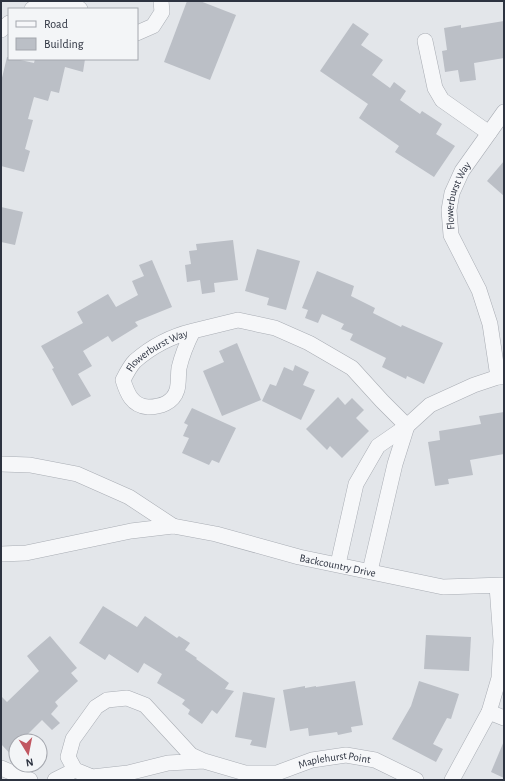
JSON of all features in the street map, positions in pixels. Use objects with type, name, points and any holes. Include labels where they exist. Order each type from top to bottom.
[{"type":"street","points":[[138,33],[153,26],[162,12],[161,1]]},
{"type":"street","points":[[38,8],[58,5],[74,8]]},
{"type":"street","points":[[426,41],[435,88],[442,100],[489,133]]},
{"type":"street","name":"Flowerburst Way","points":[[338,564],[356,484],[378,446],[407,426],[430,405],[474,385],[501,377],[490,324],[479,290],[451,235],[449,210],[452,193],[462,171],[504,112]]},
{"type":"street","name":"Flowerburst Way","points":[[193,331],[186,346],[179,370],[177,390],[169,402],[156,407],[141,406],[128,396],[123,380],[134,362],[158,344],[193,331],[238,320],[275,328],[302,340],[352,368],[407,426]]},
{"type":"street","points":[[370,571],[395,464],[407,426]]},
{"type":"street","name":"Backcountry Drive","points":[[1,464],[30,465],[77,474],[129,497],[173,526]]},
{"type":"street","name":"Backcountry Drive","points":[[1,554],[26,553],[130,531],[173,526],[216,534],[299,557],[443,587],[501,585]]},
{"type":"street","points":[[452,780],[489,712],[499,678],[501,642],[501,585]]},
{"type":"street","name":"Maplehurst Point","points":[[204,761],[168,763],[129,776],[92,777],[75,770],[68,757],[73,739],[96,707],[107,700],[127,698],[145,705],[191,754],[204,761],[245,773],[277,773],[312,760],[346,755],[375,760],[416,780]]},
{"type":"street","points":[[489,712],[504,718]]},
{"type":"street","points":[[1,768],[30,780]]},
{"type":"street","points":[[55,780],[75,770]]},
{"type":"building","points":[[187,1],[200,1],[236,15],[210,80],[164,62]]},
{"type":"building","points":[[504,21],[504,58],[474,63],[476,80],[460,82],[458,70],[445,72],[442,51],[447,50],[444,28],[461,25],[461,28]]},
{"type":"building","points":[[353,23],[369,34],[361,45],[383,60],[372,75],[390,88],[394,82],[406,91],[400,100],[420,114],[422,111],[442,124],[436,134],[455,146],[434,177],[395,152],[399,146],[359,118],[368,104],[320,71]]},
{"type":"building","points":[[7,57],[8,60],[20,60],[34,63],[35,60],[85,60],[83,72],[65,67],[59,93],[51,91],[48,101],[34,97],[28,119],[33,120],[25,149],[30,151],[24,172],[1,166],[1,82]]},
{"type":"building","points":[[504,161],[504,196],[487,181]]},
{"type":"building","points":[[1,207],[23,212],[15,245],[1,242]]},
{"type":"building","points":[[233,240],[238,280],[214,283],[215,292],[202,294],[200,280],[187,282],[185,265],[191,264],[189,251],[197,250],[196,244]]},
{"type":"building","points":[[257,249],[300,261],[286,310],[267,305],[269,298],[245,291]]},
{"type":"building","points":[[152,260],[172,307],[135,322],[138,326],[112,342],[108,336],[83,351],[92,366],[78,374],[91,396],[72,406],[52,369],[54,368],[41,346],[83,323],[77,312],[108,294],[116,307],[138,295],[132,281],[144,276],[139,265]]},
{"type":"building","points":[[317,271],[354,286],[351,296],[375,308],[373,313],[401,327],[402,325],[443,343],[424,384],[407,376],[406,379],[382,367],[386,358],[350,340],[353,334],[341,329],[344,324],[322,314],[318,323],[305,318],[308,310],[302,308]]},
{"type":"building","points":[[237,343],[261,400],[222,416],[203,371],[224,362],[219,351]]},
{"type":"building","points":[[295,365],[309,372],[303,385],[315,390],[301,420],[262,401],[270,384],[276,386],[284,367],[293,371]]},
{"type":"building","points":[[338,397],[345,405],[352,398],[364,410],[356,418],[369,431],[342,458],[330,446],[327,450],[306,429]]},
{"type":"building","points":[[192,408],[236,428],[219,463],[212,460],[209,465],[182,453],[189,438],[183,436],[188,425],[184,423]]},
{"type":"building","points":[[504,412],[504,454],[470,460],[473,475],[448,479],[449,484],[435,486],[428,442],[440,440],[439,431],[481,424],[479,416]]},
{"type":"building","points":[[103,606],[137,627],[145,616],[177,638],[179,636],[190,643],[185,650],[229,683],[225,689],[234,691],[217,714],[212,710],[202,724],[188,714],[190,710],[182,704],[185,700],[157,683],[162,674],[144,663],[138,673],[109,654],[105,660],[79,643]]},
{"type":"building","points":[[426,635],[471,637],[469,671],[424,669]]},
{"type":"building","points":[[50,636],[77,668],[71,673],[78,681],[55,702],[58,706],[51,714],[60,723],[52,730],[42,720],[29,733],[8,733],[8,751],[1,744],[1,696],[7,702],[39,671],[27,656]]},
{"type":"building","points":[[355,681],[363,725],[351,727],[352,732],[338,735],[337,732],[309,736],[308,728],[290,731],[283,690],[305,686],[305,688],[316,687]]},
{"type":"building","points":[[419,681],[459,694],[451,719],[447,718],[433,744],[443,749],[436,762],[392,739],[411,706]]},
{"type":"building","points":[[243,692],[275,698],[266,748],[250,745],[252,740],[235,737]]},
{"type":"building","points":[[504,741],[504,778],[491,772]]}]
